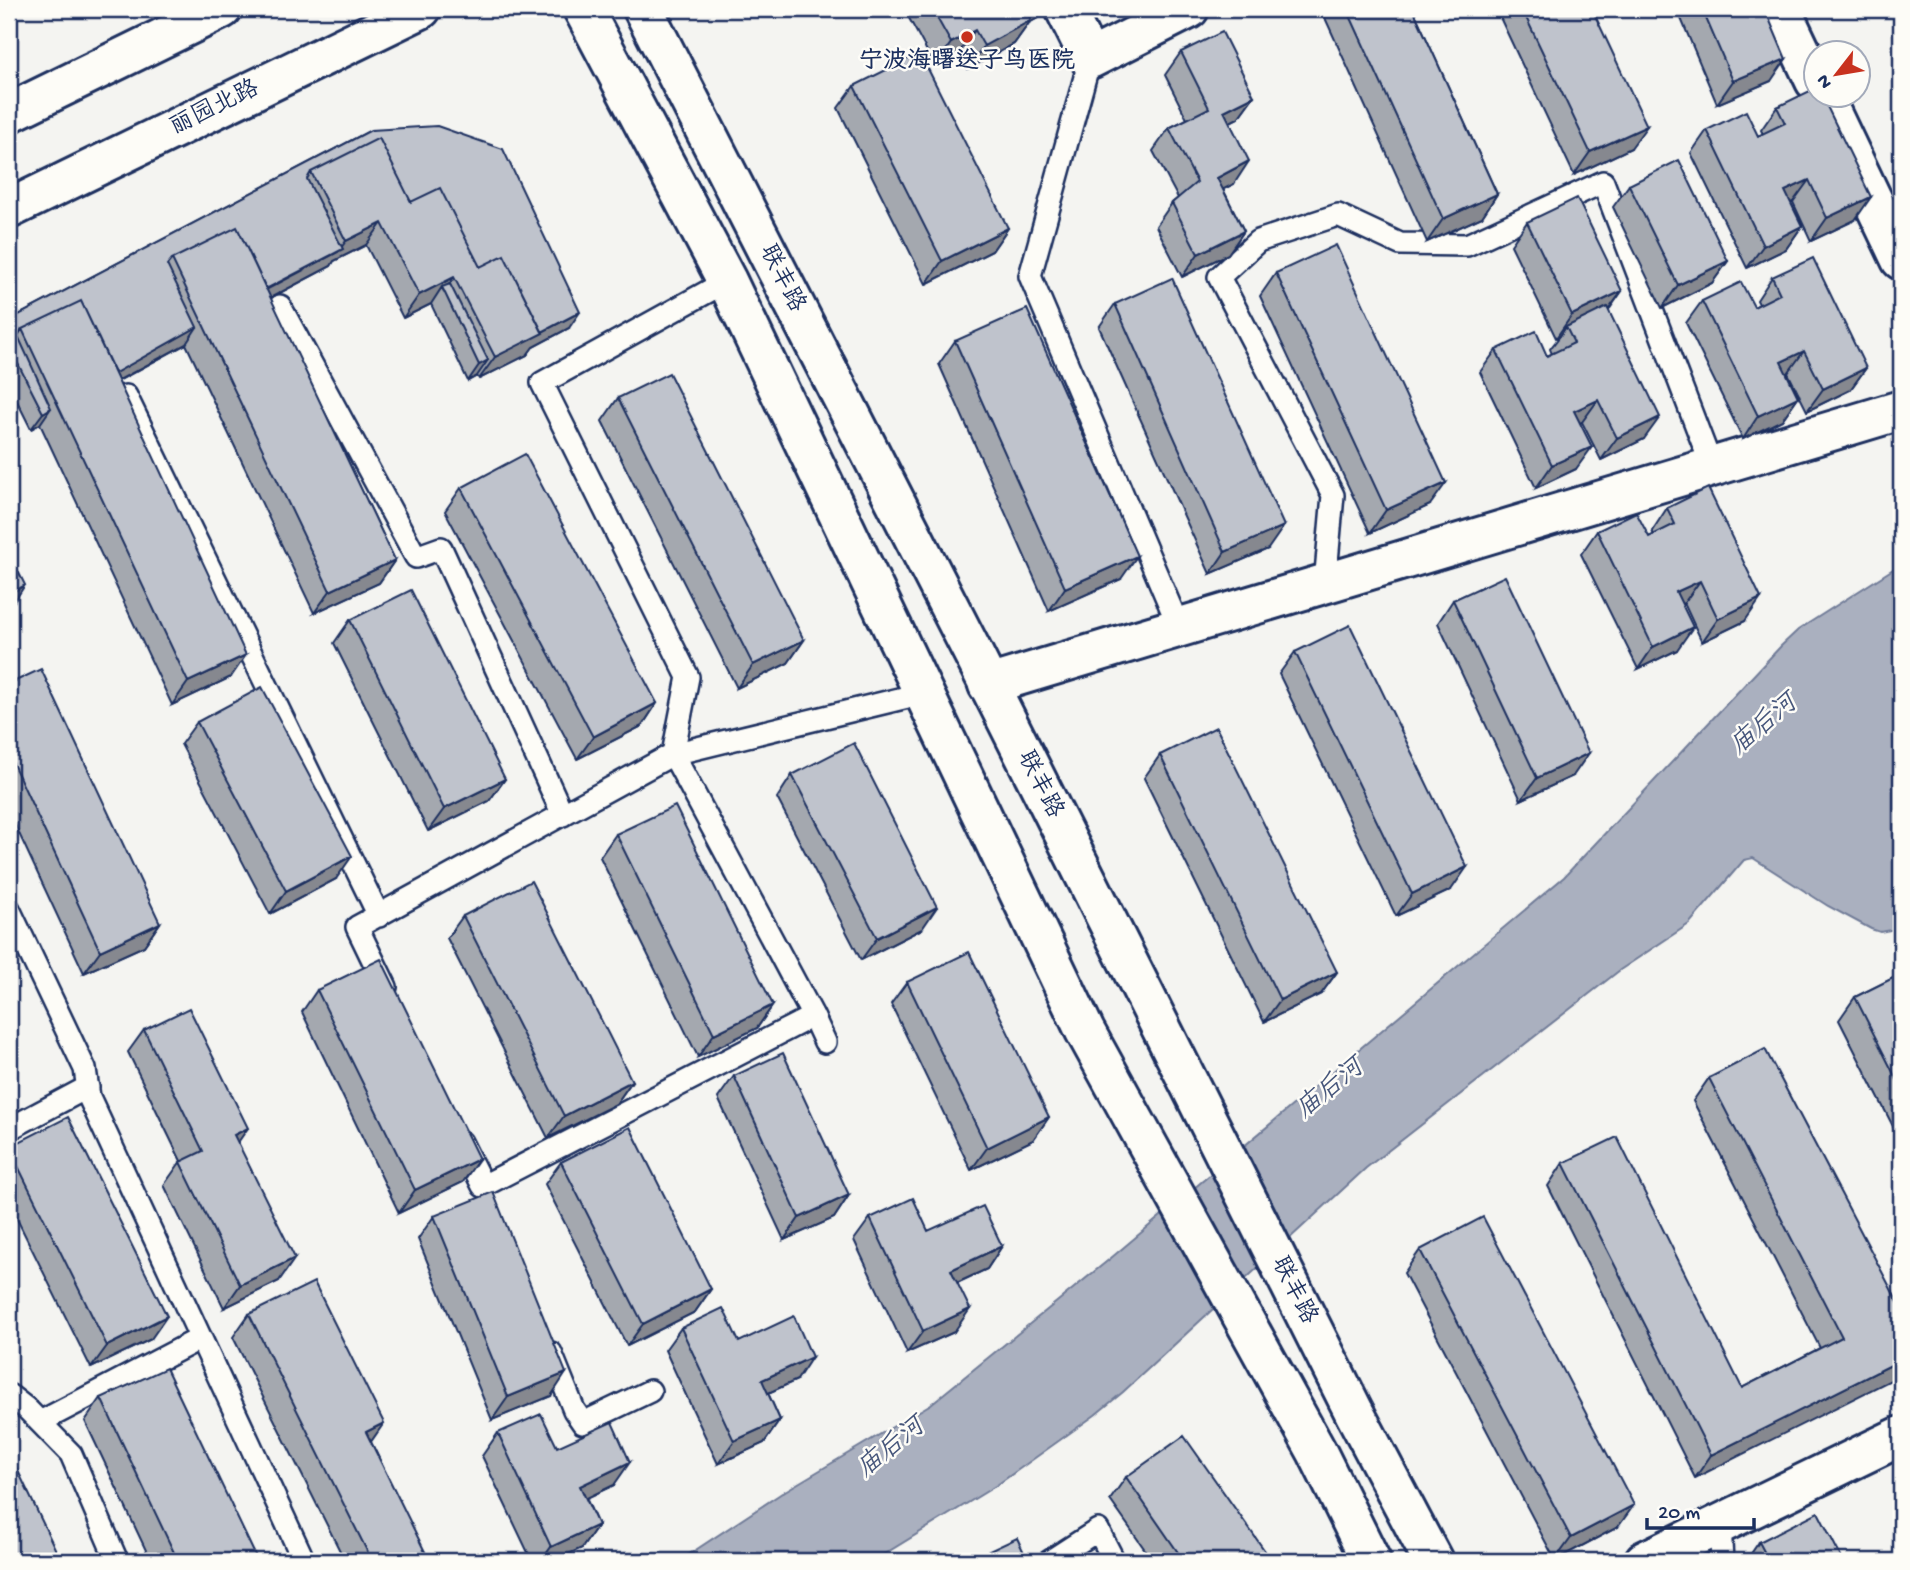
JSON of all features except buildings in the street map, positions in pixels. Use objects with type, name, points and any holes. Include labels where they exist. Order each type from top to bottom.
[{"type":"main road","points":[[9,113],[222,9]]},
{"type":"main road","name":"丽园北路","points":[[9,209],[421,9]]},
{"type":"main road","name":"联丰路","points":[[583,9],[727,281],[1085,1031],[1317,1452],[1371,1561]]},
{"type":"main road","name":"联丰路","points":[[643,9],[989,685],[1353,1412],[1433,1561]]},
{"type":"main road","points":[[1065,9],[1090,59],[1189,9]]},
{"type":"main road","points":[[1781,9],[1801,51]]},
{"type":"main road","points":[[1829,108],[1901,260]]},
{"type":"main road","points":[[989,685],[1901,410]]},
{"type":"main road","points":[[1644,1561],[1721,1543],[1901,1436]]},
{"type":"lane","points":[[1090,59],[1030,276],[1179,627]]},
{"type":"lane","points":[[1325,583],[1333,495],[1219,277],[1258,241],[1338,215],[1400,244],[1467,245],[1603,182],[1712,467]]},
{"type":"lane","points":[[727,281],[542,383],[688,677],[673,754],[825,1042]]},
{"type":"lane","points":[[281,306],[416,557],[441,548],[563,815]]},
{"type":"lane","points":[[126,396],[379,916]]},
{"type":"lane","points":[[393,1001],[358,928],[673,754],[924,693]]},
{"type":"lane","points":[[9,909],[85,1069],[89,1097],[304,1561]]},
{"type":"lane","points":[[482,1186],[813,1016]]},
{"type":"lane","points":[[9,1129],[88,1087]]},
{"type":"lane","points":[[453,1124],[493,1211]]},
{"type":"lane","points":[[543,1335],[574,1409],[583,1423],[650,1391]]},
{"type":"lane","points":[[40,1422],[201,1338]]},
{"type":"lane","points":[[9,1395],[71,1454],[117,1561]]},
{"type":"lane","points":[[1050,1561],[1098,1530],[1114,1561]]},
{"type":"water","name":"庙后河","points":[[1901,564],[1901,928],[1880,932],[1871,929],[1828,906],[1753,858],[1744,860],[1689,924],[1620,970],[1366,1168],[1123,1392],[997,1485],[873,1561],[679,1561],[785,1491],[931,1404],[1111,1258],[1564,877],[1798,630]]},
{"type":"place","name":"宁波海曙送子鸟医院","points":[[967,37]]}]
